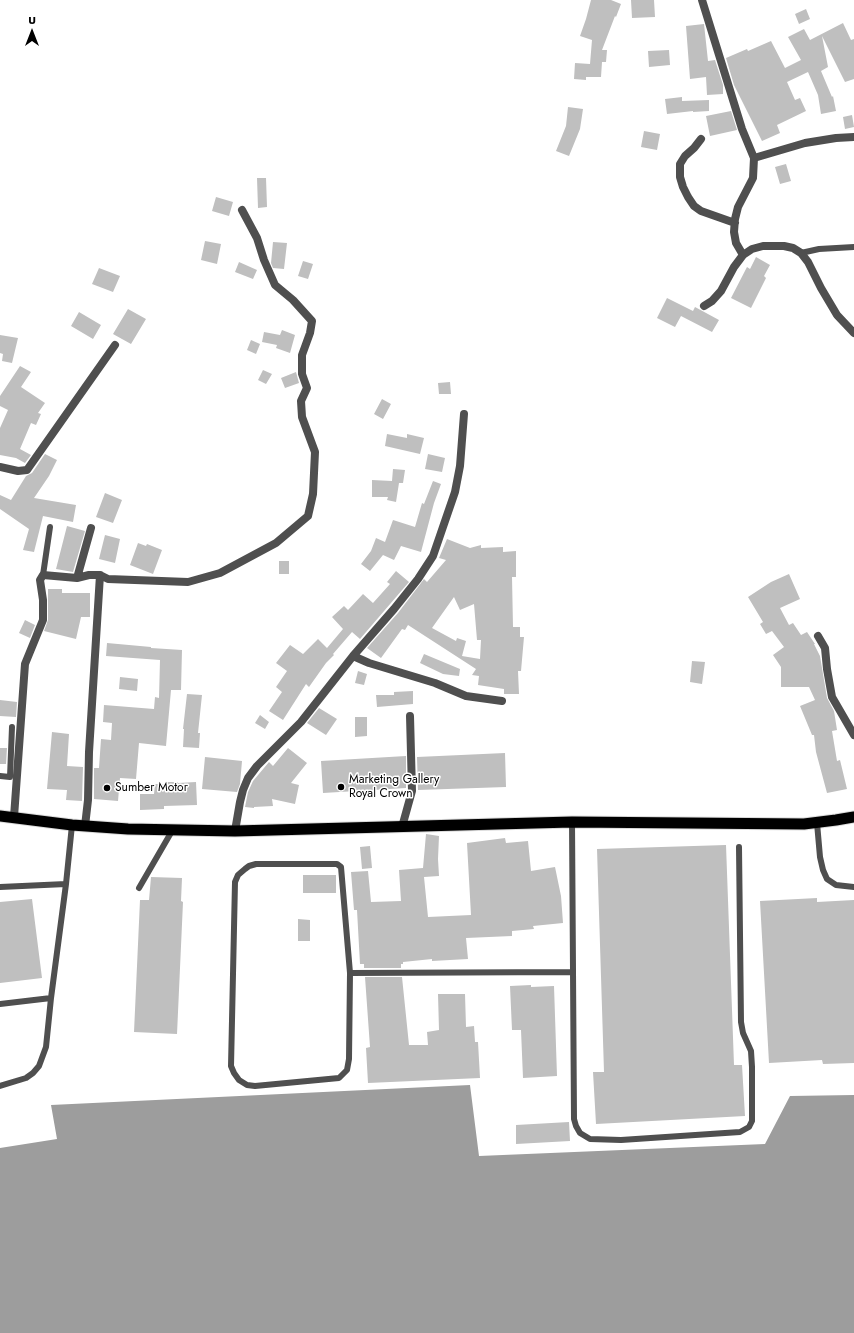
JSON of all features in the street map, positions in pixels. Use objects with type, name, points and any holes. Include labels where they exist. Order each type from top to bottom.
[{"type":"highway","points":[[0,816],[128,830],[235,831],[572,822],[817,823],[854,817]]},
{"type":"street","points":[[702,0],[742,129],[754,158],[753,178],[738,207],[735,223],[734,232],[736,243],[743,255]]},
{"type":"street","points":[[754,158],[805,143],[854,137]]},
{"type":"street","points":[[701,139],[685,156],[680,164],[680,177],[683,187],[694,206],[701,211],[735,223]]},
{"type":"street","points":[[14,817],[25,664],[43,620],[43,600],[40,580],[44,575],[77,578],[90,575],[108,579],[188,582],[220,573],[276,543],[308,516],[313,494],[315,452],[302,417],[301,401],[307,388],[302,374],[302,355],[310,333],[312,321],[293,300],[275,285],[264,260],[257,238],[242,210]]},
{"type":"street","points":[[704,306],[712,301],[721,291],[734,267],[743,255],[752,249],[763,246],[784,246],[794,248],[801,253],[808,262],[837,315],[854,333]]},
{"type":"street","points":[[0,467],[18,471],[27,470],[115,345]]},
{"type":"street","points":[[235,831],[240,802],[248,778],[257,766],[301,722],[353,656],[418,579],[433,556],[455,492],[460,466],[464,414]]},
{"type":"street","points":[[77,578],[91,528]]},
{"type":"street","points":[[85,826],[88,800],[100,576]]},
{"type":"street","points":[[818,636],[825,648],[832,697],[854,735]]},
{"type":"street","points":[[353,656],[368,664],[435,683],[466,696],[502,701]]},
{"type":"street","points":[[402,827],[412,792],[410,716]]},
{"type":"lane","points":[[801,253],[820,249],[854,247]]},
{"type":"lane","points":[[44,575],[50,527]]},
{"type":"lane","points":[[0,776],[10,777],[12,727]]},
{"type":"lane","points":[[572,822],[574,1118],[576,1126],[580,1132],[590,1139],[621,1140],[740,1132],[749,1127],[752,1121],[752,1068],[751,1051],[743,1033],[741,1022],[739,847]]},
{"type":"lane","points":[[817,823],[822,870],[827,879],[836,885],[854,887]]},
{"type":"lane","points":[[0,1086],[26,1078],[33,1073],[39,1066],[46,1047],[72,825]]},
{"type":"lane","points":[[138,888],[172,830]]},
{"type":"lane","points":[[256,864],[337,864],[341,867],[350,973],[349,1059],[347,1070],[340,1078],[255,1086],[247,1085],[239,1080],[231,1066],[235,882],[238,875],[249,866],[256,864]]},
{"type":"lane","points":[[0,887],[66,884]]},
{"type":"lane","points":[[350,973],[572,972]]},
{"type":"lane","points":[[0,1004],[51,998]]},
{"type":"shaded area","points":[[470,1085],[479,1156],[765,1144],[790,1096],[854,1095],[854,1333],[0,1333],[0,1148],[57,1139],[51,1105]]},
{"type":"building","points":[[591,0],[611,0],[621,4],[602,50],[607,50],[606,62],[602,62],[601,77],[586,77],[586,80],[574,79],[575,63],[590,64],[592,40],[580,36]]},
{"type":"building","points":[[631,0],[654,0],[655,17],[632,18]]},
{"type":"building","points":[[806,9],[810,19],[799,24],[795,14]]},
{"type":"building","points":[[843,23],[851,40],[854,39],[854,79],[845,82],[822,36],[828,67],[821,71],[832,97],[833,96],[836,111],[821,114],[818,95],[808,72],[787,82],[795,100],[800,98],[806,111],[777,125],[780,133],[762,141],[734,85],[726,58],[747,49],[748,51],[771,41],[785,68],[801,60],[788,37],[804,29],[810,40]]},
{"type":"building","points":[[704,24],[708,61],[715,60],[723,85],[723,94],[707,95],[706,77],[690,79],[686,26]]},
{"type":"building","points":[[669,50],[670,65],[649,67],[648,51]]},
{"type":"building","points":[[682,97],[682,101],[709,100],[709,111],[667,114],[665,99]]},
{"type":"building","points":[[568,107],[583,109],[580,129],[569,156],[556,151],[566,126]]},
{"type":"building","points":[[731,111],[737,130],[710,136],[706,116]]},
{"type":"building","points":[[852,115],[854,127],[845,129],[843,117]]},
{"type":"building","points":[[644,131],[660,134],[657,150],[641,147]]},
{"type":"building","points":[[786,164],[791,181],[780,184],[775,167]]},
{"type":"building","points":[[257,178],[266,178],[267,207],[258,208]]},
{"type":"building","points":[[216,197],[233,202],[229,216],[212,211]]},
{"type":"building","points":[[205,241],[221,244],[217,264],[201,260]]},
{"type":"building","points":[[273,242],[287,243],[284,269],[273,268],[271,263]]},
{"type":"building","points":[[756,257],[770,265],[764,276],[766,278],[751,308],[731,298],[747,267],[750,269]]},
{"type":"building","points":[[303,261],[313,264],[308,279],[298,276]]},
{"type":"building","points":[[239,262],[257,270],[253,279],[235,272]]},
{"type":"building","points":[[99,268],[120,276],[113,292],[92,284]]},
{"type":"building","points":[[667,298],[693,311],[695,307],[719,320],[712,332],[681,316],[675,327],[657,318]]},
{"type":"building","points":[[128,309],[146,319],[131,344],[113,334]]},
{"type":"building","points":[[79,312],[101,325],[93,339],[71,326]]},
{"type":"building","points":[[282,330],[295,335],[290,353],[276,348],[277,345],[262,342],[264,332],[280,335]]},
{"type":"building","points":[[0,335],[18,338],[12,363],[2,361],[3,354],[0,353]]},
{"type":"building","points":[[251,340],[260,344],[256,354],[247,350]]},
{"type":"building","points":[[20,366],[31,372],[21,387],[45,403],[38,413],[41,414],[36,425],[31,423],[20,449],[31,455],[25,463],[16,458],[0,455],[0,428],[8,410],[0,406],[0,396]]},
{"type":"building","points":[[263,370],[272,374],[266,384],[258,380]]},
{"type":"building","points":[[296,372],[299,383],[285,388],[281,378]]},
{"type":"building","points":[[450,382],[451,394],[439,394],[438,383]]},
{"type":"building","points":[[382,399],[391,404],[383,419],[374,414]]},
{"type":"building","points":[[387,434],[407,438],[407,434],[424,438],[420,454],[385,446]]},
{"type":"building","points":[[45,454],[57,460],[49,476],[34,498],[76,505],[73,522],[43,516],[34,552],[23,550],[29,529],[0,509],[0,495],[11,500],[26,476],[32,473]]},
{"type":"building","points":[[428,454],[445,458],[442,472],[425,469]]},
{"type":"building","points":[[393,469],[405,470],[403,483],[399,483],[396,502],[387,500],[388,497],[372,497],[372,480],[392,481]]},
{"type":"building","points":[[433,481],[441,484],[434,503],[421,552],[401,546],[394,560],[383,555],[370,571],[361,564],[371,551],[376,538],[385,542],[393,520],[415,527],[422,503],[424,504]]},
{"type":"building","points":[[105,493],[122,500],[113,523],[96,517]]},
{"type":"building","points":[[67,526],[85,531],[73,572],[56,569]]},
{"type":"building","points":[[105,535],[120,539],[115,563],[99,559]]},
{"type":"building","points":[[447,539],[470,548],[481,545],[481,548],[503,547],[503,552],[516,551],[516,577],[512,577],[513,627],[520,627],[520,637],[524,637],[521,671],[518,671],[519,694],[504,694],[504,689],[478,685],[479,676],[472,675],[476,669],[408,625],[405,630],[402,629],[381,658],[367,648],[398,613],[424,579],[427,582],[446,560],[439,558]],"holes":[[[454,597],[460,610],[474,604],[477,640],[481,640],[480,659],[462,656],[466,641],[457,638],[456,641],[432,628]]]},
{"type":"building","points":[[138,543],[146,546],[147,544],[162,550],[153,574],[130,565]]},
{"type":"building","points":[[279,561],[289,561],[289,574],[279,574]]},
{"type":"building","points":[[396,571],[409,582],[360,639],[352,632],[333,654],[334,655],[326,663],[309,687],[306,684],[283,720],[269,711],[282,692],[276,687],[287,671],[276,663],[290,645],[303,654],[318,639],[327,648],[343,629],[332,617],[344,606],[348,610],[363,594],[373,603],[390,584],[387,582]]},
{"type":"building","points":[[789,574],[800,599],[780,608],[789,625],[793,623],[801,635],[807,632],[815,644],[820,656],[827,698],[834,711],[837,730],[832,731],[837,761],[840,760],[847,789],[827,793],[816,752],[814,735],[812,735],[800,706],[815,700],[809,687],[781,687],[781,667],[773,655],[784,647],[772,631],[766,634],[760,624],[763,622],[748,597],[771,582]]},
{"type":"building","points":[[48,589],[62,589],[62,593],[90,593],[90,617],[81,617],[76,639],[44,631],[48,620]]},
{"type":"building","points":[[25,620],[35,625],[30,638],[19,633]]},
{"type":"building","points":[[107,643],[182,650],[181,690],[171,690],[166,746],[139,743],[136,779],[120,778],[118,801],[94,799],[94,768],[99,768],[101,739],[111,740],[112,723],[103,722],[104,705],[154,709],[155,697],[159,698],[160,660],[106,656]]},
{"type":"building","points":[[424,654],[460,669],[459,676],[443,674],[420,663]]},
{"type":"building","points":[[692,661],[705,662],[702,684],[690,682]]},
{"type":"building","points":[[358,671],[367,674],[364,685],[355,683]]},
{"type":"building","points":[[120,677],[138,679],[137,691],[119,689]]},
{"type":"building","points":[[413,691],[413,704],[377,707],[376,695],[394,695],[394,692]]},
{"type":"building","points":[[187,694],[202,695],[198,733],[200,733],[199,748],[183,747],[183,729]]},
{"type":"building","points":[[0,700],[17,702],[16,717],[0,716]]},
{"type":"building","points":[[319,708],[337,719],[326,735],[307,723]]},
{"type":"building","points":[[260,715],[269,722],[265,729],[255,723]]},
{"type":"building","points":[[355,717],[367,717],[367,736],[355,737]]},
{"type":"building","points":[[52,732],[69,734],[67,766],[83,767],[82,801],[66,800],[67,790],[47,789]]},
{"type":"building","points":[[0,748],[7,748],[6,764],[0,764]]},
{"type":"building","points":[[288,748],[307,763],[291,783],[299,785],[295,804],[272,799],[273,806],[254,808],[245,807],[248,792],[253,781],[269,762],[273,766]]},
{"type":"building","points":[[505,753],[506,787],[418,790],[417,757]]},
{"type":"building","points":[[406,756],[406,788],[323,793],[321,761]]},
{"type":"building","points":[[205,757],[242,761],[240,784],[237,792],[202,789]]},
{"type":"building","points":[[166,782],[196,782],[197,805],[164,806],[164,809],[140,810],[140,794],[154,794],[155,784],[166,784]]},
{"type":"building","points":[[426,834],[439,836],[439,876],[424,877],[428,917],[471,915],[467,843],[505,838],[506,843],[528,841],[531,871],[555,867],[561,896],[563,923],[533,926],[534,929],[512,931],[512,936],[466,938],[468,959],[432,961],[432,959],[403,962],[403,964],[401,964],[401,968],[364,968],[364,964],[360,964],[357,910],[354,910],[351,872],[368,871],[371,902],[401,901],[399,870],[423,868]]},
{"type":"building","points":[[726,845],[734,1065],[742,1065],[745,1116],[596,1124],[593,1072],[604,1072],[597,849]]},
{"type":"building","points":[[370,846],[372,868],[362,869],[360,847]]},
{"type":"building","points":[[303,875],[336,875],[336,893],[303,893]]},
{"type":"building","points":[[151,877],[182,878],[181,901],[183,902],[177,1034],[134,1032],[140,900],[149,900]]},
{"type":"building","points":[[817,898],[817,902],[854,900],[854,1063],[823,1064],[822,1060],[769,1063],[760,901]]},
{"type":"building","points":[[32,899],[42,978],[0,983],[0,902]]},
{"type":"building","points":[[298,919],[310,920],[310,941],[298,941]]},
{"type":"building","points":[[365,977],[402,977],[409,1045],[428,1045],[427,1032],[439,1030],[438,994],[465,994],[466,1027],[474,1026],[475,1042],[478,1042],[480,1078],[368,1083],[366,1048],[370,1047]]},
{"type":"building","points":[[531,985],[531,987],[554,986],[557,1076],[523,1078],[521,1030],[512,1030],[510,986]]},
{"type":"building","points":[[569,1122],[570,1141],[516,1144],[516,1125]]},
{"type":"place","name":"Marketing Gallery Royal Crown","points":[[341,787]]},
{"type":"place","name":"Sumber Motor","points":[[107,788]]}]
